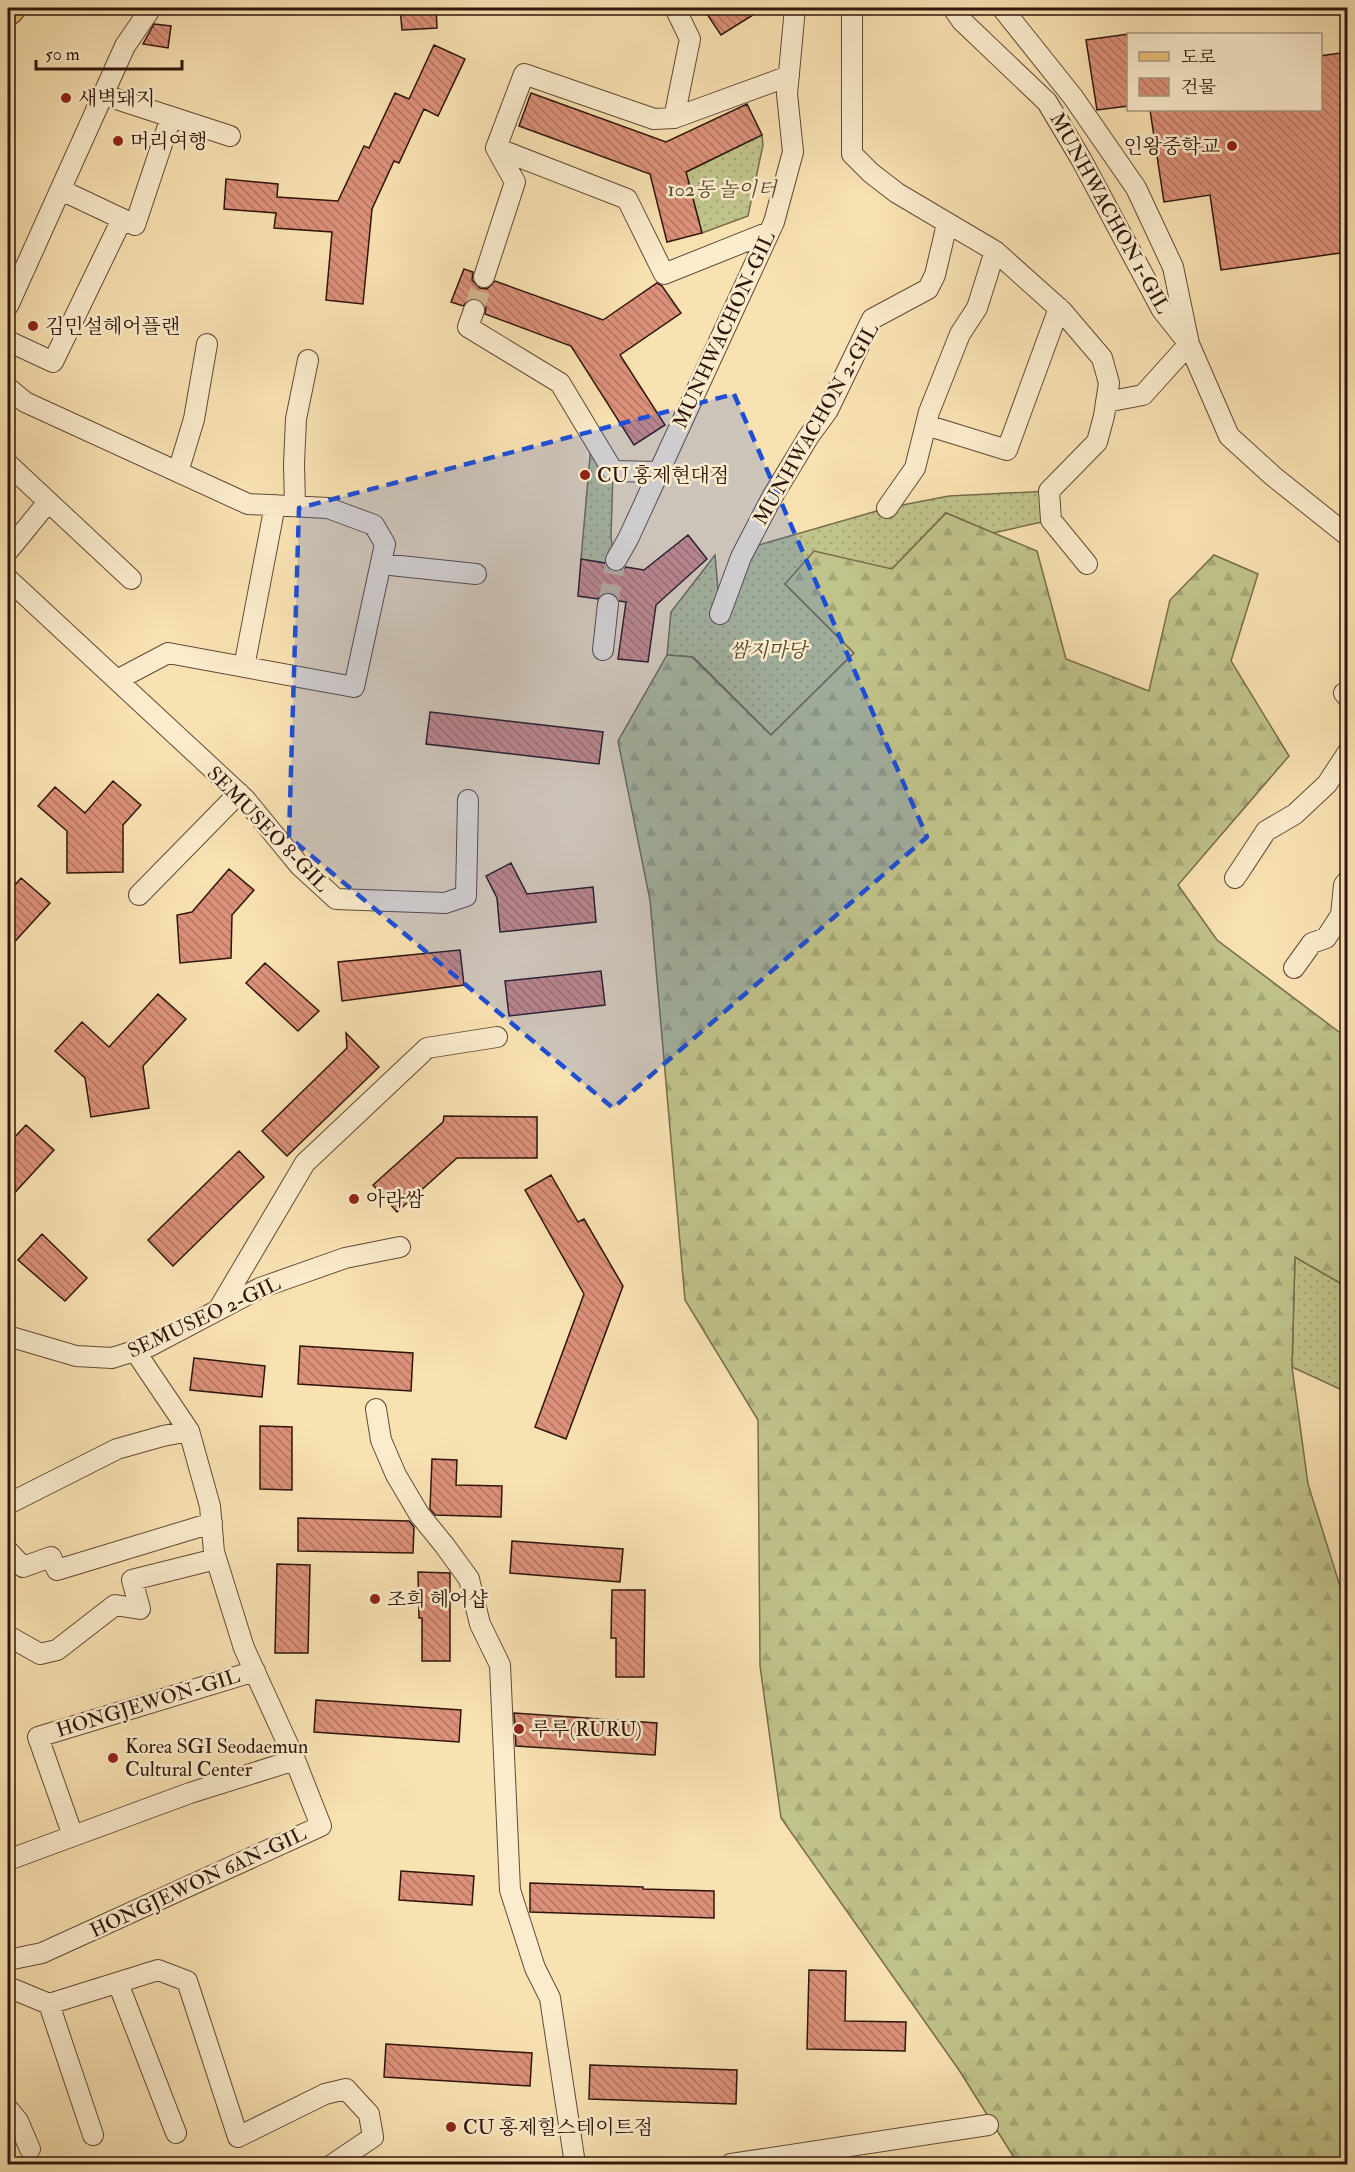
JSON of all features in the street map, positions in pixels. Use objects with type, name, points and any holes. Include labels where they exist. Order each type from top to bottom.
[{"type":"street","points":[[8,306],[125,46],[151,8]]},
{"type":"street","points":[[674,118],[690,39],[675,8]]},
{"type":"street","name":"MUNHWACHON-GIL","points":[[616,560],[620,538],[658,472],[774,222],[793,152],[788,94],[795,8]]},
{"type":"street","points":[[852,8],[852,154],[871,174],[897,193],[994,251],[1059,308],[1102,358],[1109,383],[1097,442],[1049,491],[1051,520],[1087,564]]},
{"type":"street","name":"MUNHWACHON 1-GIL","points":[[953,8],[962,21],[1047,102],[1081,159],[1162,310],[1189,344]]},
{"type":"street","points":[[1002,8],[1073,97],[1136,188],[1173,267],[1189,344],[1229,436],[1273,476],[1347,536]]},
{"type":"street","points":[[484,277],[515,182],[496,148],[524,74],[654,120],[674,118],[789,76]]},
{"type":"street","points":[[104,95],[230,136]]},
{"type":"street","points":[[61,190],[135,225],[171,117]]},
{"type":"street","points":[[496,148],[627,199],[664,274],[769,232]]},
{"type":"street","points":[[8,341],[53,362],[122,219]]},
{"type":"street","name":"MUNHWACHON 2-GIL","points":[[720,614],[741,557],[765,509],[809,436],[828,410],[872,319],[928,289],[935,275],[946,224]]},
{"type":"street","points":[[887,508],[915,468],[926,425],[960,334],[977,308],[994,251]]},
{"type":"street","points":[[926,425],[1007,450],[1059,308]]},
{"type":"street","points":[[474,310],[468,327],[560,383],[613,471],[658,472]]},
{"type":"street","points":[[178,471],[194,419],[207,344]]},
{"type":"street","points":[[1106,402],[1143,395],[1189,344]]},
{"type":"street","points":[[295,506],[296,419],[308,360]]},
{"type":"street","points":[[8,388],[25,402],[248,504],[328,508],[374,525],[385,544],[354,687],[168,653],[117,680]]},
{"type":"street","points":[[8,464],[131,579]]},
{"type":"street","points":[[8,551],[48,502]]},
{"type":"street","points":[[244,667],[275,505]]},
{"type":"street","points":[[381,564],[476,574]]},
{"type":"street","name":"SEMUSEO 8-GIL","points":[[8,579],[238,793],[300,866],[336,899],[445,903],[466,896],[468,800]]},
{"type":"street","points":[[603,650],[608,604]]},
{"type":"street","points":[[1347,691],[1344,693],[1347,698]]},
{"type":"street","points":[[1235,878],[1266,831],[1295,814],[1327,784],[1347,752]]},
{"type":"street","points":[[139,895],[238,793]]},
{"type":"street","points":[[1294,968],[1312,943],[1326,938],[1341,915],[1344,885],[1347,880]]},
{"type":"street","points":[[218,1310],[305,1163],[427,1048],[497,1037]]},
{"type":"street","name":"SEMUSEO 2-GIL","points":[[8,1336],[76,1356],[112,1358],[150,1346],[260,1288],[345,1258],[400,1248]]},
{"type":"street","name":"HONGJEWON-GIL","points":[[135,1351],[189,1431],[210,1506],[216,1559],[244,1648],[295,1760]]},
{"type":"street","points":[[376,1410],[381,1440],[396,1475],[419,1514],[469,1579],[480,1624],[500,1665],[510,1890],[535,1968],[550,1998],[575,2164]]},
{"type":"street","points":[[8,1504],[117,1449],[189,1431]]},
{"type":"street","points":[[8,1551],[23,1567],[51,1557],[57,1570],[212,1523]]},
{"type":"street","points":[[8,1638],[40,1654],[57,1650],[115,1605],[140,1609],[132,1580],[216,1559]]},
{"type":"street","name":"HONGJEWON-GIL","points":[[73,1836],[38,1737],[255,1671]]},
{"type":"street","points":[[8,1860],[190,1793],[295,1760]]},
{"type":"street","name":"HONGJEWON 6AN-GIL","points":[[8,1960],[42,1953],[321,1826],[295,1760]]},
{"type":"street","points":[[8,1987],[49,2004],[158,1970],[187,1981],[238,2137],[325,2094],[346,2089],[369,2114],[373,2137],[333,2164]]},
{"type":"street","points":[[118,1983],[176,2133]]},
{"type":"street","points":[[49,2004],[93,2135]]},
{"type":"street","points":[[8,2109],[18,2121],[30,2149]]},
{"type":"street","points":[[731,2164],[988,2125]]},
{"type":"highlighted area","points":[[734,394],[927,837],[613,1108],[289,837],[299,508]]},
{"type":"green space","name":"102동 놀이터","points":[[762,135],[763,145],[748,216],[702,233],[686,172]]},
{"type":"green space","points":[[591,445],[613,471],[611,536],[614,565],[581,559]]},
{"type":"green space","name":"쌈지마당","points":[[1049,491],[1051,520],[993,533],[946,513],[892,569],[785,584],[854,653],[771,735],[693,657],[667,655],[671,612],[715,555],[720,612],[745,549],[887,508],[949,496]]},
{"type":"green space","points":[[946,513],[1037,551],[1066,659],[1149,691],[1170,600],[1214,555],[1258,574],[1231,661],[1289,756],[1178,885],[1217,940],[1347,1038],[1347,1287],[1295,1257],[1292,1367],[1308,1484],[1344,1599],[1347,1600],[1347,2164],[1018,2164],[959,2070],[781,1818],[760,1666],[758,1420],[685,1300],[650,900],[618,741],[667,655],[692,657],[771,735],[854,653],[785,584],[814,551],[892,569]]},
{"type":"green space","points":[[1295,1257],[1347,1287],[1347,1390],[1342,1390],[1292,1367]]},
{"type":"building","points":[[400,8],[436,8],[437,28],[402,30]]},
{"type":"building","points":[[703,8],[764,8],[721,35]]},
{"type":"building","points":[[154,24],[171,26],[168,48],[143,44]]},
{"type":"building","points":[[1127,34],[1127,106],[1097,110],[1086,40]]},
{"type":"building","points":[[434,45],[465,59],[438,116],[424,109],[399,163],[394,161],[372,209],[363,304],[326,300],[332,232],[274,228],[276,213],[224,209],[226,179],[278,184],[277,197],[338,201],[364,146],[369,148],[395,93],[409,99]]},
{"type":"building","points":[[1340,53],[1347,105],[1347,252],[1221,270],[1210,195],[1164,202],[1150,111],[1322,111],[1322,56]]},
{"type":"building","points":[[531,93],[666,142],[747,104],[762,135],[686,172],[702,233],[667,242],[650,174],[519,126]]},
{"type":"building","points":[[464,269],[473,272],[472,280],[480,288],[487,289],[495,281],[603,320],[657,283],[662,286],[681,313],[620,355],[665,425],[634,445],[571,346],[485,314],[486,307],[479,299],[471,298],[463,306],[451,302]]},
{"type":"building","points":[[688,535],[707,559],[656,605],[648,662],[618,659],[626,602],[619,601],[616,595],[610,592],[603,593],[598,599],[578,596],[581,559],[605,563],[610,570],[615,572],[622,571],[626,567],[644,570]]},
{"type":"building","points":[[430,712],[603,732],[599,764],[426,744]]},
{"type":"building","points":[[113,781],[141,805],[123,825],[123,872],[67,873],[67,831],[38,806],[55,787],[85,813]]},
{"type":"building","points":[[511,863],[527,894],[593,887],[596,922],[500,932],[497,898],[486,876]]},
{"type":"building","points":[[229,869],[254,890],[232,915],[231,958],[180,963],[177,915],[192,912]]},
{"type":"building","points":[[21,878],[50,903],[8,949],[8,893]]},
{"type":"building","points":[[460,950],[464,985],[342,1001],[338,962]]},
{"type":"building","points":[[265,963],[319,1011],[298,1031],[246,983]]},
{"type":"building","points":[[601,971],[605,1005],[509,1016],[505,981]]},
{"type":"building","points":[[158,994],[186,1019],[143,1066],[149,1108],[91,1117],[85,1078],[55,1051],[82,1022],[109,1047]]},
{"type":"building","points":[[346,1033],[379,1067],[287,1156],[262,1131],[347,1048]]},
{"type":"building","points":[[444,1116],[537,1117],[537,1158],[457,1158],[397,1212],[373,1185],[443,1122]]},
{"type":"building","points":[[26,1125],[54,1150],[8,1200],[8,1144]]},
{"type":"building","points":[[239,1151],[264,1177],[173,1266],[148,1240]]},
{"type":"building","points":[[551,1175],[578,1222],[584,1219],[623,1286],[566,1439],[535,1427],[584,1294],[525,1190]]},
{"type":"building","points":[[42,1234],[87,1278],[65,1301],[18,1260]]},
{"type":"building","points":[[300,1346],[413,1353],[411,1391],[298,1384]]},
{"type":"building","points":[[194,1358],[265,1366],[262,1397],[190,1390]]},
{"type":"building","points":[[260,1426],[292,1427],[292,1490],[260,1489]]},
{"type":"building","points":[[432,1459],[457,1460],[456,1485],[502,1486],[501,1517],[435,1515],[430,1509]]},
{"type":"building","points":[[298,1518],[409,1521],[414,1527],[413,1553],[298,1551]]},
{"type":"building","points":[[512,1541],[623,1549],[620,1582],[510,1573]]},
{"type":"building","points":[[277,1564],[310,1565],[308,1653],[275,1653]]},
{"type":"building","points":[[418,1572],[450,1573],[450,1661],[422,1661],[422,1618],[419,1618]]},
{"type":"building","points":[[612,1590],[645,1590],[644,1677],[616,1677],[616,1638],[611,1638]]},
{"type":"building","points":[[316,1700],[461,1710],[459,1742],[314,1732]]},
{"type":"building","points":[[514,1713],[657,1723],[655,1755],[516,1746]]},
{"type":"building","points":[[401,1871],[474,1876],[472,1905],[399,1900]]},
{"type":"building","points":[[530,1883],[714,1891],[714,1918],[530,1912]]},
{"type":"building","points":[[809,1970],[846,1971],[845,2021],[906,2022],[905,2051],[807,2049]]},
{"type":"building","points":[[386,2044],[532,2053],[530,2086],[384,2077]]},
{"type":"building","points":[[590,2065],[737,2070],[736,2104],[589,2099]]},
{"type":"tunnel","points":[[474,310],[484,277]]},
{"type":"tunnel","points":[[608,604],[616,560]]},
{"type":"place","name":"새벽돼지","points":[[66,98]]},
{"type":"place","name":"머리여행","points":[[118,141]]},
{"type":"place","name":"인왕중학교","points":[[1232,146]]},
{"type":"place","name":"김민설헤어플랜","points":[[33,326]]},
{"type":"place","name":"CU 홍제현대점","points":[[585,475]]},
{"type":"place","name":"아라쌈","points":[[354,1199]]},
{"type":"place","name":"조희 헤어샵","points":[[375,1599]]},
{"type":"place","name":"루루(RURU)","points":[[519,1729]]},
{"type":"place","name":"Korea SGI Seodaemun Cultural Center","points":[[113,1758]]},
{"type":"place","name":"CU 홍제힐스테이트점","points":[[451,2127]]}]
